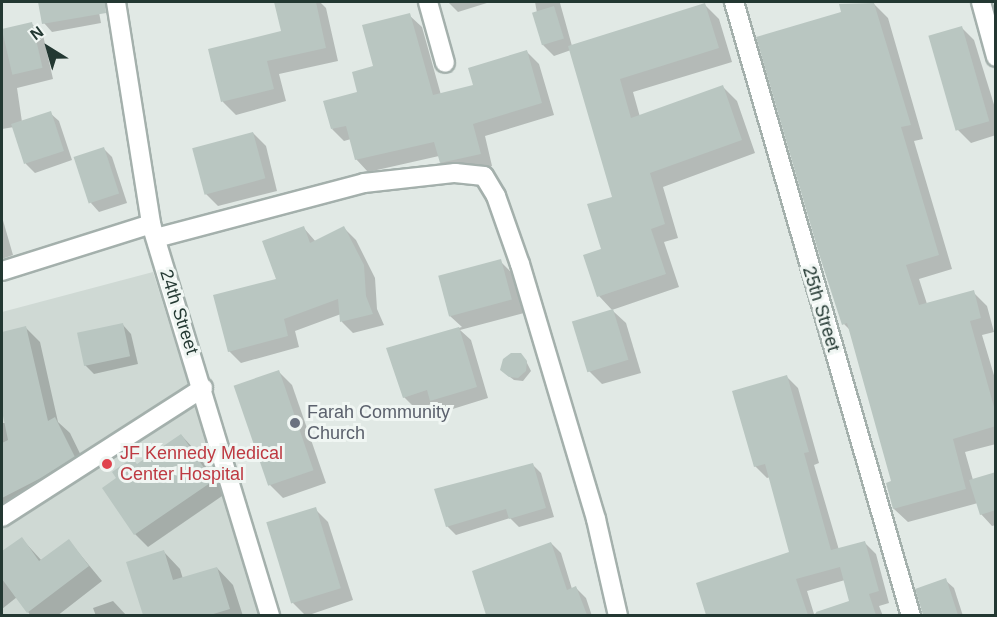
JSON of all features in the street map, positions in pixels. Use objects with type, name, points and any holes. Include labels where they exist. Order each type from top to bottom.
[{"type":"street","name":"24th Street","points":[[116,2],[153,231],[203,388],[270,615]]},
{"type":"street","points":[[428,2],[445,63]]},
{"type":"street","name":"25th Street","points":[[734,2],[910,615]]},
{"type":"street","points":[[981,2],[996,57]]},
{"type":"street","points":[[2,271],[153,231],[364,183],[454,172],[484,176],[496,196],[520,264],[596,519],[618,615]]},
{"type":"street","points":[[2,517],[203,388]]},
{"type":"shaded area","name":"JF Kennedy Medical Center Hospital","points":[[153,272],[261,615],[2,616],[2,312]]},
{"type":"building","points":[[38,2],[105,2],[106,13],[42,24]]},
{"type":"building","points":[[274,2],[316,2],[326,48],[267,61],[274,89],[221,102],[208,49],[281,31]]},
{"type":"building","points":[[705,3],[719,48],[620,79],[631,118],[723,85],[742,140],[650,173],[665,224],[651,229],[666,274],[597,297],[583,255],[601,249],[587,204],[612,197],[568,46]]},
{"type":"building","points":[[874,3],[911,125],[901,127],[939,255],[906,265],[919,305],[974,290],[981,318],[970,321],[996,414],[996,426],[953,439],[966,489],[893,509],[886,483],[891,481],[847,323],[842,325],[819,254],[756,37],[841,12],[839,4]]},
{"type":"building","points":[[554,6],[564,39],[542,45],[532,13]]},
{"type":"building","points":[[410,13],[433,95],[473,85],[468,68],[527,50],[542,103],[473,124],[481,154],[440,163],[434,142],[355,160],[346,126],[331,129],[323,101],[357,92],[352,72],[373,66],[362,25]]},
{"type":"building","points":[[32,22],[43,68],[12,75],[2,29]]},
{"type":"building","points":[[962,26],[989,121],[956,131],[928,36]]},
{"type":"building","points":[[51,111],[64,151],[24,164],[11,124]]},
{"type":"building","points":[[253,132],[265,178],[205,195],[192,148]]},
{"type":"building","points":[[104,147],[119,194],[89,203],[74,157]]},
{"type":"building","points":[[304,226],[310,243],[344,226],[364,265],[366,296],[373,314],[340,322],[338,299],[284,319],[288,336],[228,352],[213,295],[276,279],[262,241]]},
{"type":"building","points":[[501,259],[512,300],[449,316],[438,276]]},
{"type":"building","points":[[613,309],[628,360],[587,372],[572,322]]},
{"type":"building","points":[[123,323],[130,356],[84,366],[77,333]]},
{"type":"building","points":[[26,326],[48,421],[55,417],[75,457],[2,498],[2,443],[8,440],[2,411],[2,332]]},
{"type":"building","points":[[459,327],[477,387],[430,401],[427,390],[403,398],[386,348]]},
{"type":"building","points":[[511,353],[521,353],[527,361],[526,371],[518,378],[509,377],[500,370],[503,359]]},
{"type":"building","points":[[279,370],[314,470],[268,486],[234,386]]},
{"type":"building","points":[[787,375],[809,452],[804,453],[831,550],[865,541],[879,591],[869,594],[876,615],[817,615],[816,612],[849,601],[840,567],[796,579],[808,615],[706,615],[696,583],[789,552],[765,464],[754,467],[732,391]]},
{"type":"building","points":[[181,434],[213,481],[134,535],[102,488],[116,478],[112,472],[132,458],[137,464]]},
{"type":"building","points":[[533,463],[546,508],[509,519],[506,509],[446,527],[434,489]]},
{"type":"building","points":[[996,472],[996,510],[980,515],[969,480]]},
{"type":"building","points":[[316,507],[341,588],[291,603],[266,522]]},
{"type":"building","points":[[22,537],[39,561],[69,539],[89,566],[27,613],[2,579],[2,551]]},
{"type":"building","points":[[551,542],[567,590],[576,586],[587,615],[486,615],[472,571]]},
{"type":"building","points":[[164,550],[173,580],[217,567],[230,609],[210,615],[143,615],[126,562]]},
{"type":"building","points":[[946,578],[958,615],[923,615],[915,589]]},
{"type":"place","name":"Farah Community Church","points":[[295,423]]},
{"type":"place","name":"JF Kennedy Medical Center Hospital","points":[[107,464]]}]
